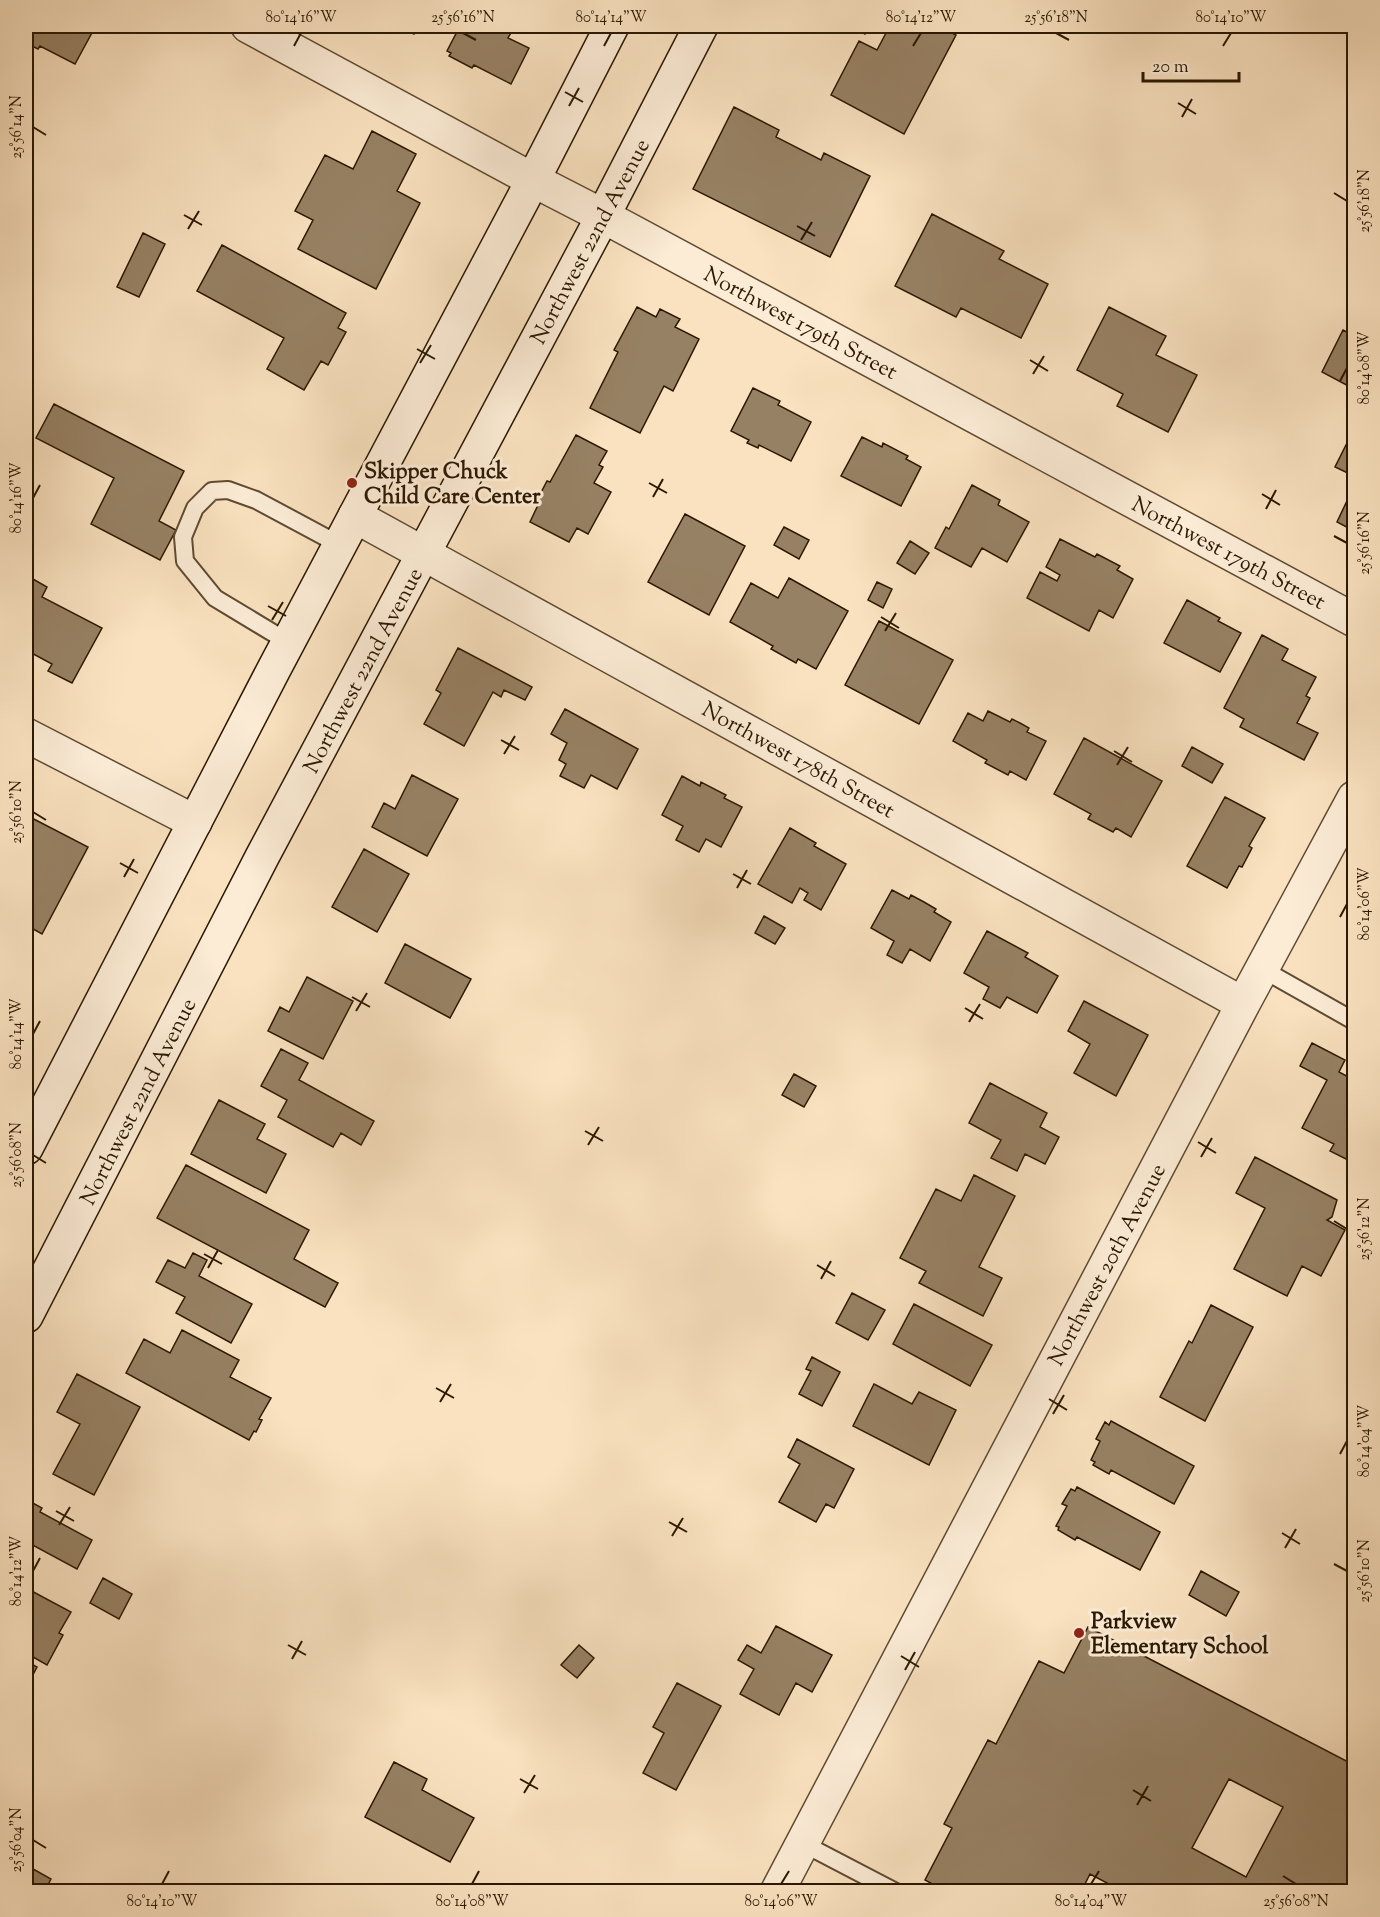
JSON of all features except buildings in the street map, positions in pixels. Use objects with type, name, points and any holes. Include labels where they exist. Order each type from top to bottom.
[{"type":"street","name":"Northwest 179th Street","points":[[248,26],[1354,620]]},
{"type":"street","points":[[26,1148],[288,642],[612,26]]},
{"type":"street","name":"Northwest 22nd Avenue","points":[[26,1316],[262,857],[425,553],[701,26]]},
{"type":"street","name":"Northwest 178th Street","points":[[355,516],[1243,1004]]},
{"type":"street","points":[[26,735],[195,822]]},
{"type":"street","name":"Northwest 20th Avenue","points":[[777,1892],[1243,1004],[1354,798]]},
{"type":"lane","points":[[288,642],[215,598],[185,561],[183,537],[195,508],[212,491],[228,490],[256,500],[340,545]]},
{"type":"lane","points":[[1262,969],[1354,1021]]},
{"type":"lane","points":[[802,1843],[896,1892]]},
{"type":"place","name":"Skipper Chuck Child Care Center","points":[[352,483]]},
{"type":"place","name":"Parkview Elementary School","points":[[1079,1633]]}]
